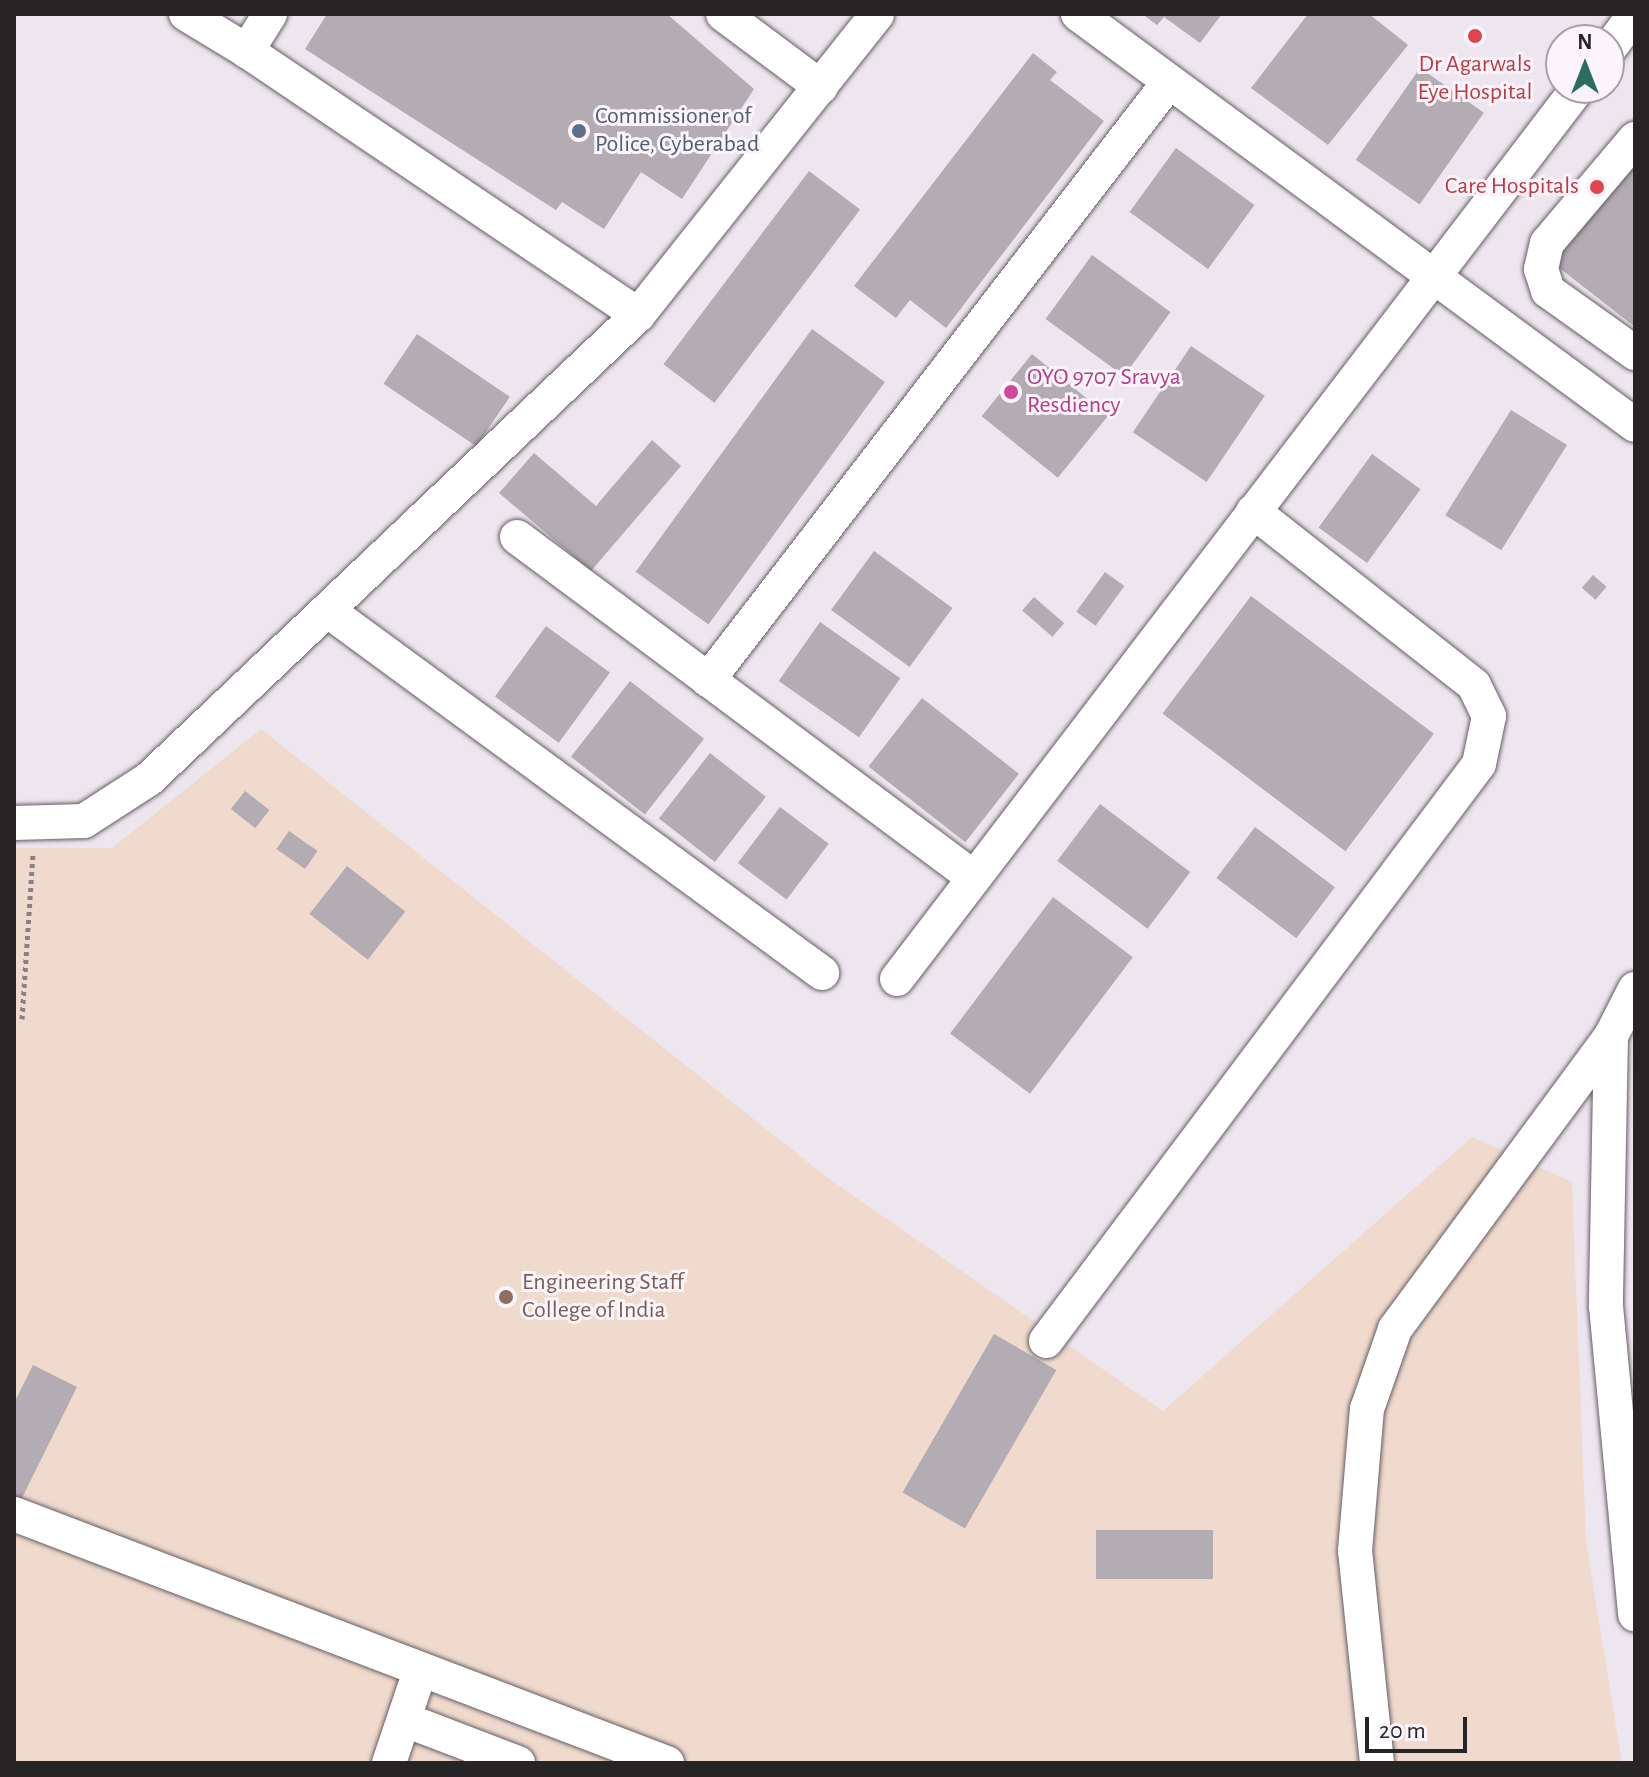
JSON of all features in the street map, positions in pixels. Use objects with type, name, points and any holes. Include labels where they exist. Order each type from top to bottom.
[{"type":"street","points":[[186,14],[247,51],[638,315]]},
{"type":"street","points":[[247,51],[270,14]]},
{"type":"street","points":[[723,14],[821,87]]},
{"type":"street","points":[[24,824],[84,821],[149,779],[638,315],[877,14]]},
{"type":"street","points":[[1078,14],[1635,425]]},
{"type":"street","points":[[708,680],[1169,82]]},
{"type":"street","points":[[897,979],[1433,273],[1565,104]]},
{"type":"street","points":[[1635,139],[1547,243],[1541,269],[1548,291],[1635,353]]},
{"type":"street","points":[[1046,1341],[1479,764],[1489,716],[1474,685],[1253,511]]},
{"type":"street","points":[[517,537],[973,877]]},
{"type":"street","points":[[327,610],[822,973]]},
{"type":"street","points":[[1377,1763],[1355,1551],[1367,1409],[1395,1329],[1611,1036],[1635,989]]},
{"type":"street","points":[[1611,1036],[1606,1306],[1635,1615]]},
{"type":"street","points":[[14,1514],[667,1763]]},
{"type":"street","points":[[407,1763],[421,1726],[432,1675]]},
{"type":"street","points":[[389,1763],[432,1675]]},
{"type":"street","points":[[469,1754],[493,1697]]},
{"type":"street","points":[[421,1726],[469,1754],[518,1763]]},
{"type":"path","points":[[22,1019],[24,824]]},
{"type":"shaded area","name":"Engineering Staff College of India","points":[[261,729],[828,1178],[1163,1411],[1472,1137],[1572,1182],[1586,1541],[1622,1763],[14,1763],[14,848],[112,848]]},
{"type":"building","name":"Commissioner of Police, Cyberabad","points":[[327,14],[667,14],[754,89],[682,199],[641,172],[604,229],[562,202],[556,210],[305,49]]},
{"type":"building","points":[[1142,14],[1222,14],[1200,43],[1164,17],[1157,25]]},
{"type":"building","points":[[1308,14],[1369,14],[1408,45],[1328,145],[1251,88]]},
{"type":"building","points":[[1033,53],[1057,72],[1050,80],[1104,121],[946,328],[910,300],[896,318],[854,286]]},
{"type":"building","points":[[1420,68],[1484,113],[1420,204],[1356,160]]},
{"type":"building","points":[[1176,148],[1254,205],[1208,269],[1130,212]]},
{"type":"building","points":[[1635,157],[1635,327],[1553,263]]},
{"type":"building","points":[[809,171],[860,210],[714,403],[663,364]]},
{"type":"building","points":[[1092,255],[1170,312],[1124,376],[1046,319]]},
{"type":"building","points":[[812,329],[885,382],[708,625],[636,572]]},
{"type":"building","points":[[417,334],[510,397],[476,446],[383,384]]},
{"type":"building","points":[[1191,346],[1265,396],[1207,482],[1133,432]]},
{"type":"building","points":[[1032,354],[1108,416],[1058,478],[982,416]]},
{"type":"building","points":[[1511,410],[1567,445],[1501,550],[1445,515]]},
{"type":"building","points":[[652,440],[681,466],[591,571],[499,493],[534,453],[596,506]]},
{"type":"building","points":[[1372,454],[1421,489],[1367,563],[1319,528]]},
{"type":"building","points":[[874,551],[952,608],[910,667],[831,610]]},
{"type":"building","points":[[1105,572],[1124,586],[1096,626],[1076,612]]},
{"type":"building","points":[[1593,575],[1607,587],[1595,600],[1582,588]]},
{"type":"building","points":[[1251,596],[1434,734],[1345,851],[1163,713]]},
{"type":"building","points":[[1034,597],[1064,623],[1052,637],[1022,611]]},
{"type":"building","points":[[820,622],[900,678],[859,737],[779,681]]},
{"type":"building","points":[[546,626],[610,672],[559,743],[495,696]]},
{"type":"building","points":[[630,681],[704,739],[645,815],[571,757]]},
{"type":"building","points":[[922,698],[1019,774],[965,842],[868,767]]},
{"type":"building","points":[[710,753],[766,797],[715,862],[659,818]]},
{"type":"building","points":[[245,791],[269,810],[255,828],[231,809]]},
{"type":"building","points":[[1100,804],[1190,872],[1148,929],[1057,861]]},
{"type":"building","points":[[780,807],[829,844],[787,900],[738,863]]},
{"type":"building","points":[[1255,827],[1335,887],[1296,938],[1216,878]]},
{"type":"building","points":[[289,831],[318,851],[305,869],[276,849]]},
{"type":"building","points":[[347,866],[405,912],[368,960],[309,914]]},
{"type":"building","points":[[1053,897],[1133,957],[1030,1094],[950,1034]]},
{"type":"building","points":[[994,1334],[1056,1370],[965,1528],[902,1492]]},
{"type":"building","points":[[33,1365],[77,1387],[21,1500],[14,1496],[14,1403]]},
{"type":"building","points":[[1096,1530],[1213,1530],[1213,1579],[1096,1579]]},
{"type":"place","name":"Dr Agarwals Eye Hospital","points":[[1475,36]]},
{"type":"place","name":"Commissioner of Police, Cyberabad","points":[[579,131]]},
{"type":"place","name":"Care Hospitals","points":[[1597,187]]},
{"type":"place","name":"OYO 9707 Sravya Resdiency","points":[[1011,392]]},
{"type":"place","name":"Engineering Staff College of India","points":[[506,1297]]}]
